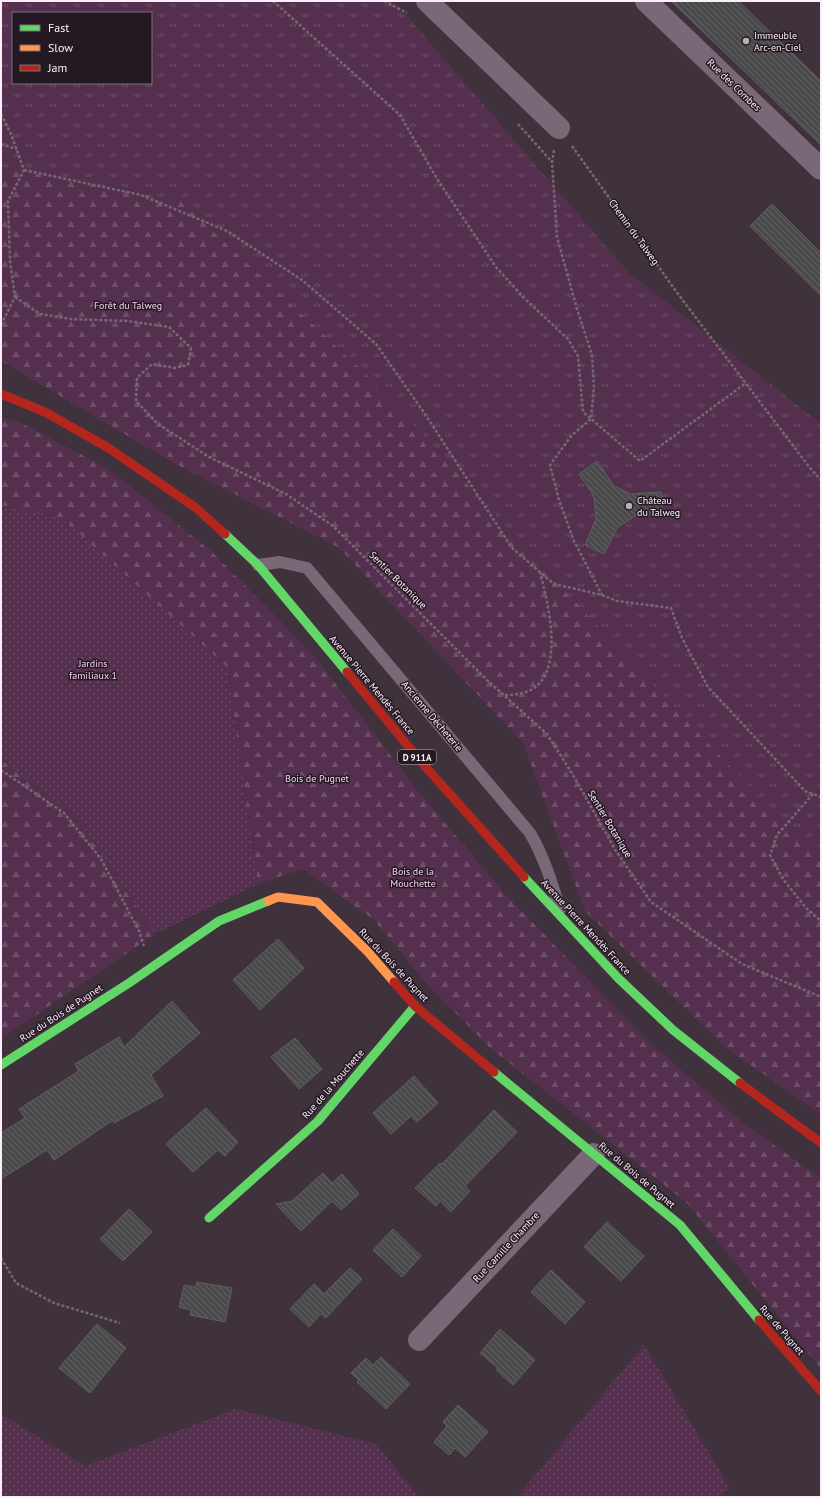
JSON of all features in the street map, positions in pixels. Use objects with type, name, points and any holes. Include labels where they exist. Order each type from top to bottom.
[{"type":"street","points":[[427,1],[559,128]]},
{"type":"street","name":"Rue des Combes","points":[[646,1],[821,169]]},
{"type":"street","name":"Avenue Pierre Mendès France","points":[[1,394],[45,412],[107,447],[196,508],[258,565],[423,764],[494,845],[618,978],[673,1030],[754,1094],[821,1143]]},
{"type":"street","name":"Rue du Bois de Pugnet","points":[[1,1065],[152,967],[219,921],[278,897],[317,902],[368,952],[415,1006],[680,1225],[727,1283]]},
{"type":"street","name":"Rue de la Mouchette","points":[[209,1218],[318,1120],[415,1006]]},
{"type":"street","name":"Rue Camille Chambre","points":[[419,1340],[594,1154]]},
{"type":"street","name":"Rue de Pugnet","points":[[727,1283],[821,1391]]},
{"type":"lane","name":"Ancienne Décheterie","points":[[258,565],[280,562],[308,568],[530,833],[536,843],[549,874],[562,918]]},
{"type":"path","points":[[273,1],[400,115],[440,182],[496,267],[523,297],[568,339],[578,356],[583,412],[640,461],[746,383]]},
{"type":"path","points":[[1,114],[17,149],[24,170],[8,201],[10,261],[15,297],[1,325]]},
{"type":"path","points":[[559,128],[552,162],[557,237],[577,309],[592,355],[594,387],[591,419],[572,435],[550,465],[559,500],[574,540],[602,595]]},
{"type":"path","name":"Chemin du Talweg","points":[[559,128],[678,294],[810,468],[821,480]]},
{"type":"path","points":[[1,144],[17,149]]},
{"type":"path","points":[[24,170],[141,195],[227,231],[302,280],[376,344],[425,414],[512,548],[554,584],[602,595],[617,601],[671,608],[682,638],[708,687],[805,791],[821,797]]},
{"type":"path","name":"Sentier Botanique","points":[[15,297],[40,314],[70,319],[128,321],[169,327],[191,348],[188,365],[175,368],[152,364],[137,378],[136,401],[158,424],[203,452],[286,494],[334,526],[504,695],[547,734],[573,775],[616,851],[651,902],[742,964],[821,997]]},
{"type":"path","points":[[504,695],[520,695],[535,688],[544,677],[550,656],[552,631],[550,611],[539,572]]},
{"type":"path","points":[[1,770],[64,813],[101,859],[139,931],[152,967]]},
{"type":"path","points":[[813,794],[777,835],[770,855],[783,879],[806,908],[821,921]]},
{"type":"path","points":[[1,1258],[16,1283],[54,1303],[120,1323]]},
{"type":"green space","points":[[1,1],[394,1],[629,273],[821,424],[821,862],[619,649],[367,375],[181,201],[1,167]]},
{"type":"green space","name":"Forêt du Talweg","points":[[1,167],[181,201],[367,375],[619,649],[821,862],[821,1114],[726,1048],[585,911],[523,743],[339,548],[172,462],[1,361]]},
{"type":"green space","points":[[1,417],[19,422],[107,468],[212,552],[311,652],[418,791],[503,892],[653,1046],[747,1126],[821,1178],[821,1369],[686,1202],[489,1047],[425,982],[374,920],[303,869],[258,884],[227,667],[62,518],[1,505]]},
{"type":"green space","name":"Jardins familiaux 1","points":[[1,505],[62,518],[227,667],[258,884],[155,934],[75,815],[1,760]]},
{"type":"green space","points":[[1,760],[75,815],[155,934],[1,1039]]},
{"type":"green space","points":[[644,1345],[730,1488],[718,1497],[517,1497]]},
{"type":"green space","points":[[236,1409],[376,1444],[419,1497],[1,1497],[1,1414],[85,1466]]},
{"type":"building","name":"Immeuble Arc-en-Ciel","points":[[671,1],[738,1],[821,81],[821,145]]},
{"type":"building","points":[[772,204],[821,253],[821,296],[750,226]]},
{"type":"building","name":"Château du Talweg","points":[[597,461],[614,486],[631,494],[661,492],[663,514],[635,516],[617,528],[604,554],[585,545],[596,519],[594,496],[579,474]]},
{"type":"building","points":[[278,939],[304,968],[260,1010],[233,980]]},
{"type":"building","points":[[172,1001],[200,1033],[151,1075],[163,1096],[114,1123],[113,1120],[54,1160],[47,1150],[1,1179],[1,1133],[25,1118],[19,1109],[79,1071],[75,1064],[119,1037],[124,1047]]},
{"type":"building","points":[[295,1038],[322,1069],[299,1089],[271,1057]]},
{"type":"building","points":[[414,1076],[438,1103],[417,1122],[411,1116],[391,1134],[373,1113]]},
{"type":"building","points":[[206,1108],[238,1142],[225,1156],[218,1150],[193,1172],[166,1144]]},
{"type":"building","points":[[494,1110],[517,1132],[465,1186],[470,1191],[451,1212],[440,1201],[436,1206],[415,1188],[440,1163],[442,1164]]},
{"type":"building","points":[[323,1173],[332,1183],[342,1174],[359,1194],[341,1210],[332,1201],[301,1231],[276,1204],[292,1201]]},
{"type":"building","points":[[129,1209],[152,1232],[123,1261],[100,1239]]},
{"type":"building","points":[[607,1222],[644,1256],[621,1281],[584,1247]]},
{"type":"building","points":[[393,1229],[421,1256],[402,1277],[373,1250]]},
{"type":"building","points":[[350,1268],[362,1279],[326,1318],[321,1314],[309,1327],[290,1309],[314,1284],[324,1294]]},
{"type":"building","points":[[551,1270],[585,1302],[565,1324],[531,1292]]},
{"type":"building","points":[[197,1282],[232,1288],[225,1322],[190,1315],[191,1310],[179,1307],[184,1285],[195,1287]]},
{"type":"building","points":[[97,1324],[126,1348],[90,1393],[59,1368]]},
{"type":"building","points":[[500,1329],[535,1360],[513,1385],[497,1371],[497,1367],[480,1353]]},
{"type":"building","points":[[381,1357],[410,1384],[386,1409],[357,1382],[359,1380],[351,1373],[366,1358],[373,1365]]},
{"type":"building","points":[[458,1405],[488,1432],[465,1457],[455,1448],[449,1455],[434,1442],[447,1426],[443,1422]]},
{"type":"traffic: fast","points":[[225,534],[258,565],[347,672]]},
{"type":"traffic: fast","points":[[524,877],[618,978],[673,1030],[740,1083]]},
{"type":"traffic: fast","points":[[1,1065],[129,983],[219,921],[268,901]]},
{"type":"traffic: fast","points":[[209,1218],[318,1121],[415,1006]]},
{"type":"traffic: fast","points":[[494,1072],[680,1225],[759,1320]]},
{"type":"traffic: slow","points":[[268,901],[278,897],[317,902],[368,952],[394,982]]},
{"type":"traffic: jam","points":[[1,394],[45,412],[107,447],[196,508],[225,534]]},
{"type":"traffic: jam","points":[[347,672],[423,764],[524,877]]},
{"type":"traffic: jam","points":[[394,982],[415,1006],[494,1072]]},
{"type":"traffic: jam","points":[[740,1083],[821,1143]]},
{"type":"traffic: jam","points":[[759,1320],[821,1391]]},
{"type":"place","name":"Immeuble Arc-en-Ciel","points":[[746,41]]},
{"type":"place","name":"Château du Talweg","points":[[629,506]]},
{"type":"park label","name":"Bois de Pugnet","points":[[317,778]]},
{"type":"park label","name":"Bois de la Mouchette","points":[[413,876]]}]
